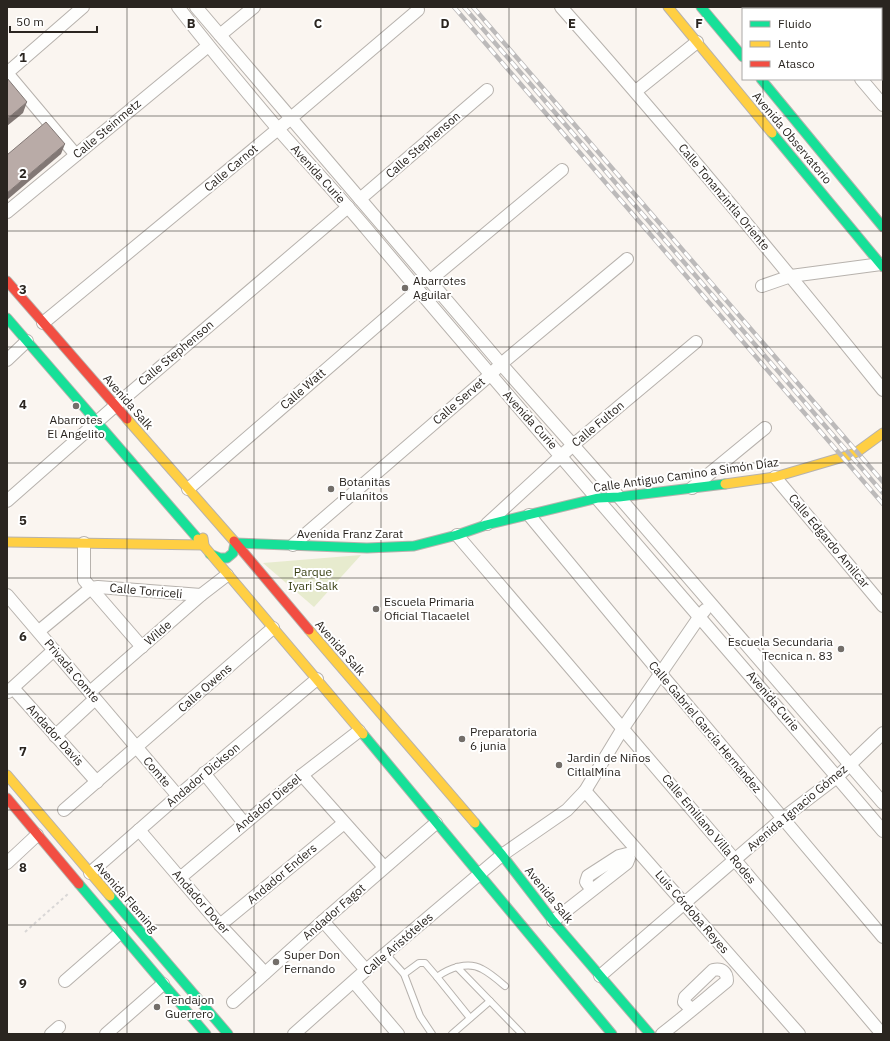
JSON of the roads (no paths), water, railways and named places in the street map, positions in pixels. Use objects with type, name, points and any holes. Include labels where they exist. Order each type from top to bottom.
[{"type":"main road","name":"Avenida Observatorio","points":[[668,7],[882,265]]},
{"type":"main road","points":[[701,7],[742,56]]},
{"type":"main road","name":"Avenida Observatorio","points":[[762,80],[883,227]]},
{"type":"main road","name":"Avenida Salk","points":[[7,281],[235,543],[502,855],[554,921],[650,1034]]},
{"type":"main road","points":[[7,318],[204,545],[227,575],[317,679],[612,1034]]},
{"type":"main road","name":"Calle Antiguo Camino a Simón Díaz","points":[[486,525],[598,498],[691,489],[776,477],[850,455],[857,452],[883,433]]},
{"type":"main road","name":"Avenida Franz Zarat","points":[[235,543],[367,548],[414,546],[457,535],[486,525]]},
{"type":"main road","points":[[204,545],[203,538],[208,530],[217,528],[224,532]]},
{"type":"main road","points":[[7,542],[204,545]]},
{"type":"main road","points":[[210,554],[222,560],[229,558],[234,552],[235,543]]},
{"type":"main road","name":"Avenida Fleming","points":[[7,775],[228,1034]]},
{"type":"main road","points":[[7,798],[37,836],[204,1033]]},
{"type":"street","points":[[76,155],[7,73],[83,7]]},
{"type":"street","name":"Avenida Curie","points":[[178,7],[208,46],[278,129],[348,207],[490,375],[700,616],[883,831]]},
{"type":"street","name":"Avenida Curie","points":[[196,7],[429,281],[619,497],[883,803]]},
{"type":"street","points":[[220,35],[254,7]]},
{"type":"street","name":"Calle Tonanzintla Oriente","points":[[561,7],[636,91],[791,276],[883,390]]},
{"type":"street","name":"Calle Carnot","points":[[43,323],[278,129],[290,117],[418,10]]},
{"type":"street","points":[[636,91],[697,42]]},
{"type":"street","name":"Calle Steinmetz","points":[[7,212],[208,46]]},
{"type":"street","points":[[862,80],[883,105]]},
{"type":"street","name":"Calle Stephenson","points":[[360,199],[487,90]]},
{"type":"street","points":[[429,281],[562,170]]},
{"type":"street","name":"Calle Stephenson","points":[[7,501],[96,422],[348,207]]},
{"type":"street","name":"Calle Servet","points":[[293,545],[501,364],[627,259]]},
{"type":"street","points":[[762,286],[791,276],[882,265]]},
{"type":"street","name":"Calle Watt","points":[[188,489],[418,290]]},
{"type":"street","points":[[7,360],[27,341]]},
{"type":"street","name":"Calle Fulton","points":[[486,525],[561,455],[696,342]]},
{"type":"street","points":[[691,489],[765,428]]},
{"type":"street","name":"Calle Edgardo Amilcar","points":[[776,477],[883,606]]},
{"type":"street","name":"Calle Gabriel García Hernández","points":[[529,515],[883,937]]},
{"type":"street","name":"Calle Emiliano Villa Rodes","points":[[457,535],[623,728],[882,1034]]},
{"type":"street","name":"Calle Torriceli","points":[[84,543],[84,580],[142,647]]},
{"type":"street","name":"Wilde","points":[[56,736],[142,647],[201,595],[227,575]]},
{"type":"street","name":"Calle Torriceli","points":[[91,588],[98,587],[201,595]]},
{"type":"street","points":[[38,631],[91,588]]},
{"type":"street","name":"Privada Comte","points":[[9,601],[38,631],[136,747]]},
{"type":"street","name":"Calle Aristóteles","points":[[294,1034],[366,970],[502,855],[567,810],[585,791],[623,728],[700,616],[711,604]]},
{"type":"street","name":"Calle Owens","points":[[64,810],[274,628]]},
{"type":"street","points":[[10,690],[54,650]]},
{"type":"street","name":"Andador Dickson","points":[[90,873],[178,796],[317,679]]},
{"type":"street","name":"Andador Davis","points":[[10,690],[56,736],[97,782]]},
{"type":"street","name":"Andador Diesel","points":[[180,878],[302,775],[359,731]]},
{"type":"street","name":"Avenida Ignacio Gómez","points":[[600,976],[783,818],[837,777],[883,733]]},
{"type":"street","name":"Comte","points":[[136,747],[178,796]]},
{"type":"street","points":[[204,774],[244,823]]},
{"type":"street","points":[[302,775],[384,867]]},
{"type":"street","name":"Luis Córdoba Reyes","points":[[585,791],[799,1034]]},
{"type":"street","name":"Andador Enders","points":[[220,925],[344,823]]},
{"type":"street","name":"Andador Fagot","points":[[233,1002],[384,867],[436,823]]},
{"type":"street","name":"Andador Dover","points":[[139,830],[220,925],[265,973]]},
{"type":"street","points":[[7,863],[37,836]]},
{"type":"street","points":[[554,921],[592,890]]},
{"type":"street","points":[[323,921],[366,970]]},
{"type":"street","points":[[65,981],[120,933]]},
{"type":"street","points":[[354,982],[398,1034]]},
{"type":"street","points":[[106,1034],[163,984]]},
{"type":"street","points":[[662,1034],[692,1010]]},
{"type":"street","points":[[204,1033],[216,1020]]},
{"type":"lane","points":[[386,954],[404,974],[420,1016],[432,1034]]},
{"type":"lane","points":[[404,974],[419,963],[425,963],[470,1018]]},
{"type":"lane","points":[[437,977],[446,970],[471,965],[481,968],[505,986]]},
{"type":"lane","points":[[457,967],[522,1034]]},
{"type":"lane","points":[[452,1034],[490,1001]]},
{"type":"railway","points":[[454,7],[883,504]]},
{"type":"railway","points":[[464,7],[883,493]]},
{"type":"railway","points":[[473,7],[883,482]]},
{"type":"place","name":"Abarrotes Aguilar","points":[[405,288]]},
{"type":"place","name":"Abarrotes El Angelito","points":[[76,406]]},
{"type":"place","name":"Botanitas Fulanitos","points":[[331,489]]},
{"type":"place","name":"Escuela Primaria Oficial Tlacaelel","points":[[376,609]]},
{"type":"place","name":"Escuela Secundaria Tecnica n. 83","points":[[841,649]]},
{"type":"place","name":"Preparatoria 6 junia","points":[[462,739]]},
{"type":"place","name":"Jardin de Niños CitlalMina","points":[[559,765]]},
{"type":"place","name":"Super Don Fernando","points":[[276,962]]},
{"type":"place","name":"Tendajon Guerrero","points":[[157,1007]]},
{"type":"park label","name":"Parque Iyari Salk","points":[[313,579]]}]
